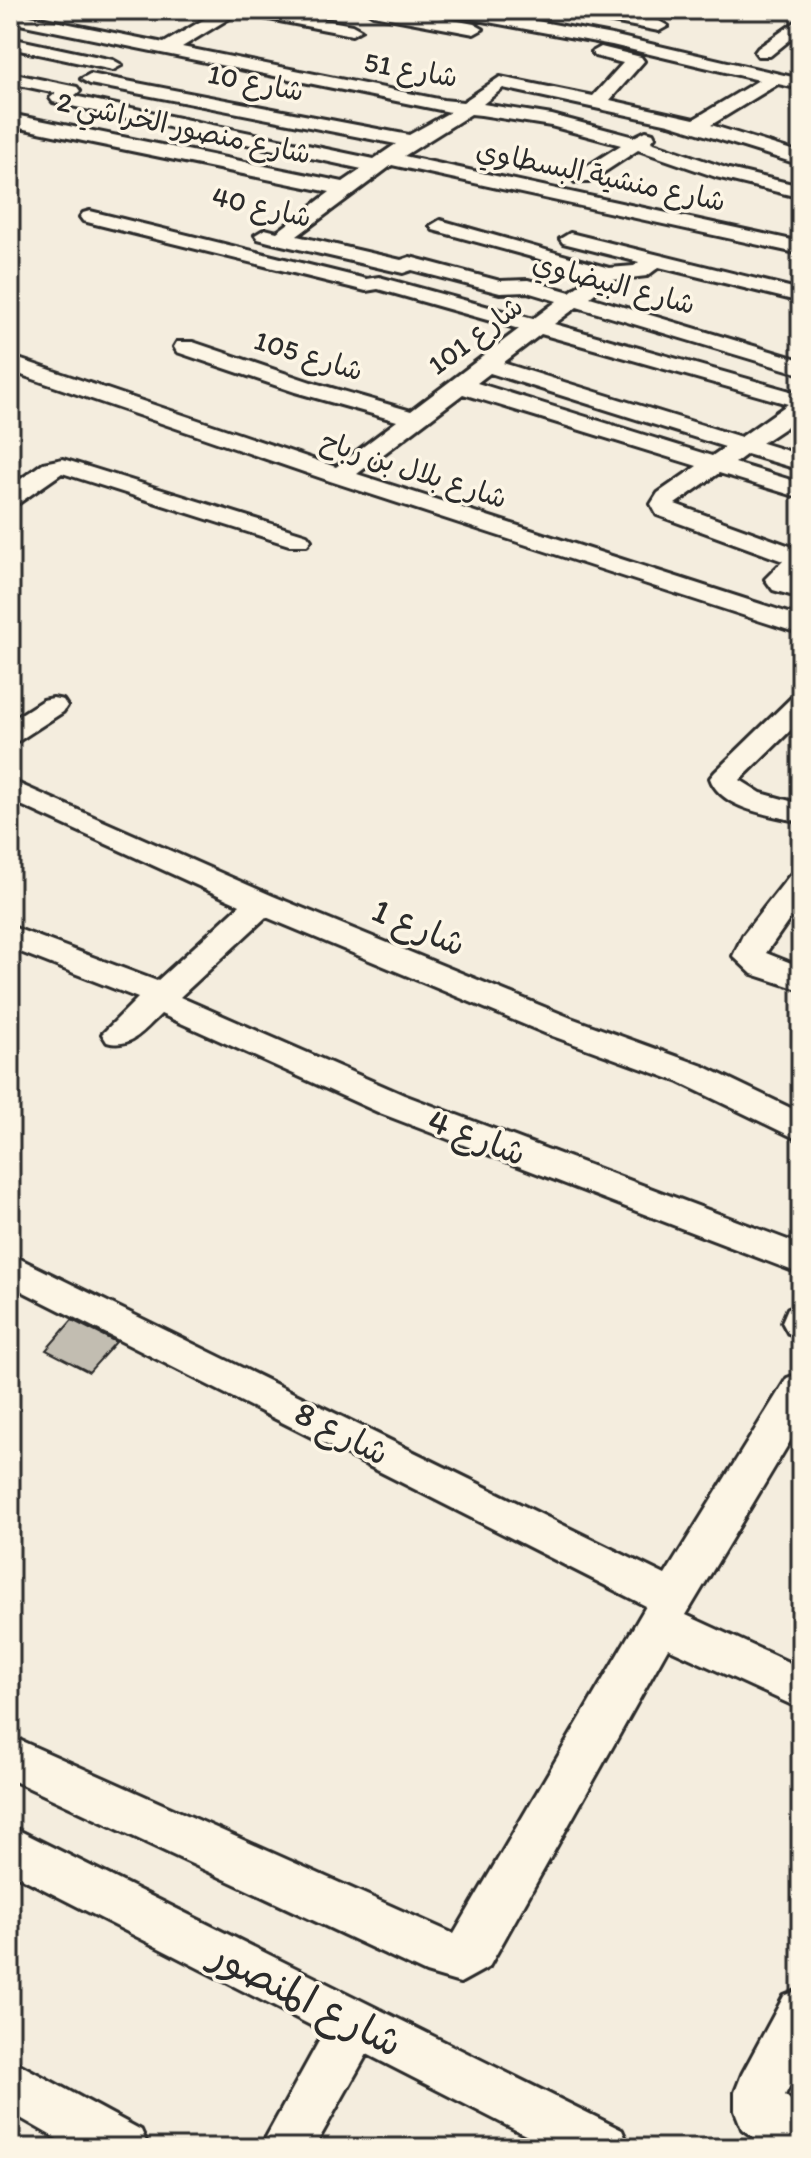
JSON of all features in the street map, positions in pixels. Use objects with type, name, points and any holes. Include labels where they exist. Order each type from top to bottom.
[{"type":"street","points":[[167,49],[232,10]]},
{"type":"street","points":[[245,10],[352,30]]},
{"type":"street","points":[[309,22],[331,10]]},
{"type":"street","points":[[373,10],[634,60],[635,63],[599,101]]},
{"type":"street","points":[[451,10],[627,43],[801,84]]},
{"type":"street","points":[[522,10],[656,26]]},
{"type":"street","points":[[577,10],[656,26],[681,35]]},
{"type":"street","name":"شارع 51","points":[[10,17],[464,108],[552,121],[628,149],[795,193]]},
{"type":"street","points":[[227,61],[290,18]]},
{"type":"street","points":[[789,57],[758,51],[801,23]]},
{"type":"street","points":[[627,43],[656,26]]},
{"type":"street","points":[[10,43],[113,65]]},
{"type":"street","points":[[14,124],[147,45]]},
{"type":"street","name":"شارع منشية البسطاوي","points":[[10,78],[183,125],[383,162],[723,217],[801,248]]},
{"type":"street","points":[[696,126],[775,78]]},
{"type":"street","name":"شارع 10","points":[[90,79],[447,146]]},
{"type":"street","points":[[280,239],[414,140],[450,121],[503,81],[673,119],[792,156],[801,142]]},
{"type":"street","points":[[153,149],[209,102]]},
{"type":"street","points":[[613,185],[574,177],[628,149],[673,119]]},
{"type":"street","name":"شارع منصور الخراشي 2","points":[[14,124],[346,189]]},
{"type":"street","points":[[563,139],[628,149]]},
{"type":"street","points":[[90,217],[366,285],[379,283],[801,404]]},
{"type":"street","points":[[723,217],[801,228]]},
{"type":"street","name":"شارع 101","points":[[339,476],[611,272],[640,272],[660,262],[723,217]]},
{"type":"street","points":[[440,226],[611,272]]},
{"type":"street","name":"شارع 40","points":[[249,232],[406,265]]},
{"type":"street","points":[[379,283],[406,265],[468,233]]},
{"type":"street","points":[[570,239],[801,296]]},
{"type":"street","name":"شارع البيضاوي","points":[[406,265],[500,287],[525,285],[801,367]]},
{"type":"street","name":"شارع 105","points":[[185,347],[303,387],[415,419]]},
{"type":"street","points":[[486,365],[801,463]]},
{"type":"street","name":"شارع بلال بن رباح","points":[[16,372],[801,626]]},
{"type":"street","points":[[459,385],[801,491]]},
{"type":"street","points":[[801,404],[713,464],[663,504],[666,510],[797,557],[798,561],[778,579],[782,584],[801,590]]},
{"type":"street","points":[[10,498],[52,468],[63,466],[298,540]]},
{"type":"street","points":[[801,704],[725,778],[728,787],[751,799],[801,813]]},
{"type":"street","points":[[10,734],[53,706]]},
{"type":"street","name":"شارع 1","points":[[10,789],[262,903],[559,1026],[691,1074],[801,1128]]},
{"type":"street","points":[[801,882],[754,942],[749,956],[763,966],[801,979]]},
{"type":"street","points":[[119,1034],[262,903]]},
{"type":"street","name":"شارع 4","points":[[10,936],[160,997],[392,1104],[801,1260]]},
{"type":"street","name":"شارع 8","points":[[10,1268],[666,1611],[801,1689]]},
{"type":"street","points":[[10,1757],[443,1956],[460,1959],[472,1950],[666,1611],[801,1389]]},
{"type":"street","name":"شارع المنصور","points":[[10,1848],[604,2148]]},
{"type":"street","points":[[801,2013],[760,2092],[760,2111],[801,2141]]},
{"type":"street","points":[[286,2148],[357,2023]]},
{"type":"street","points":[[10,2084],[123,2148]]},
{"type":"building","points":[[72,1320],[116,1342],[89,1372],[46,1350]]}]
